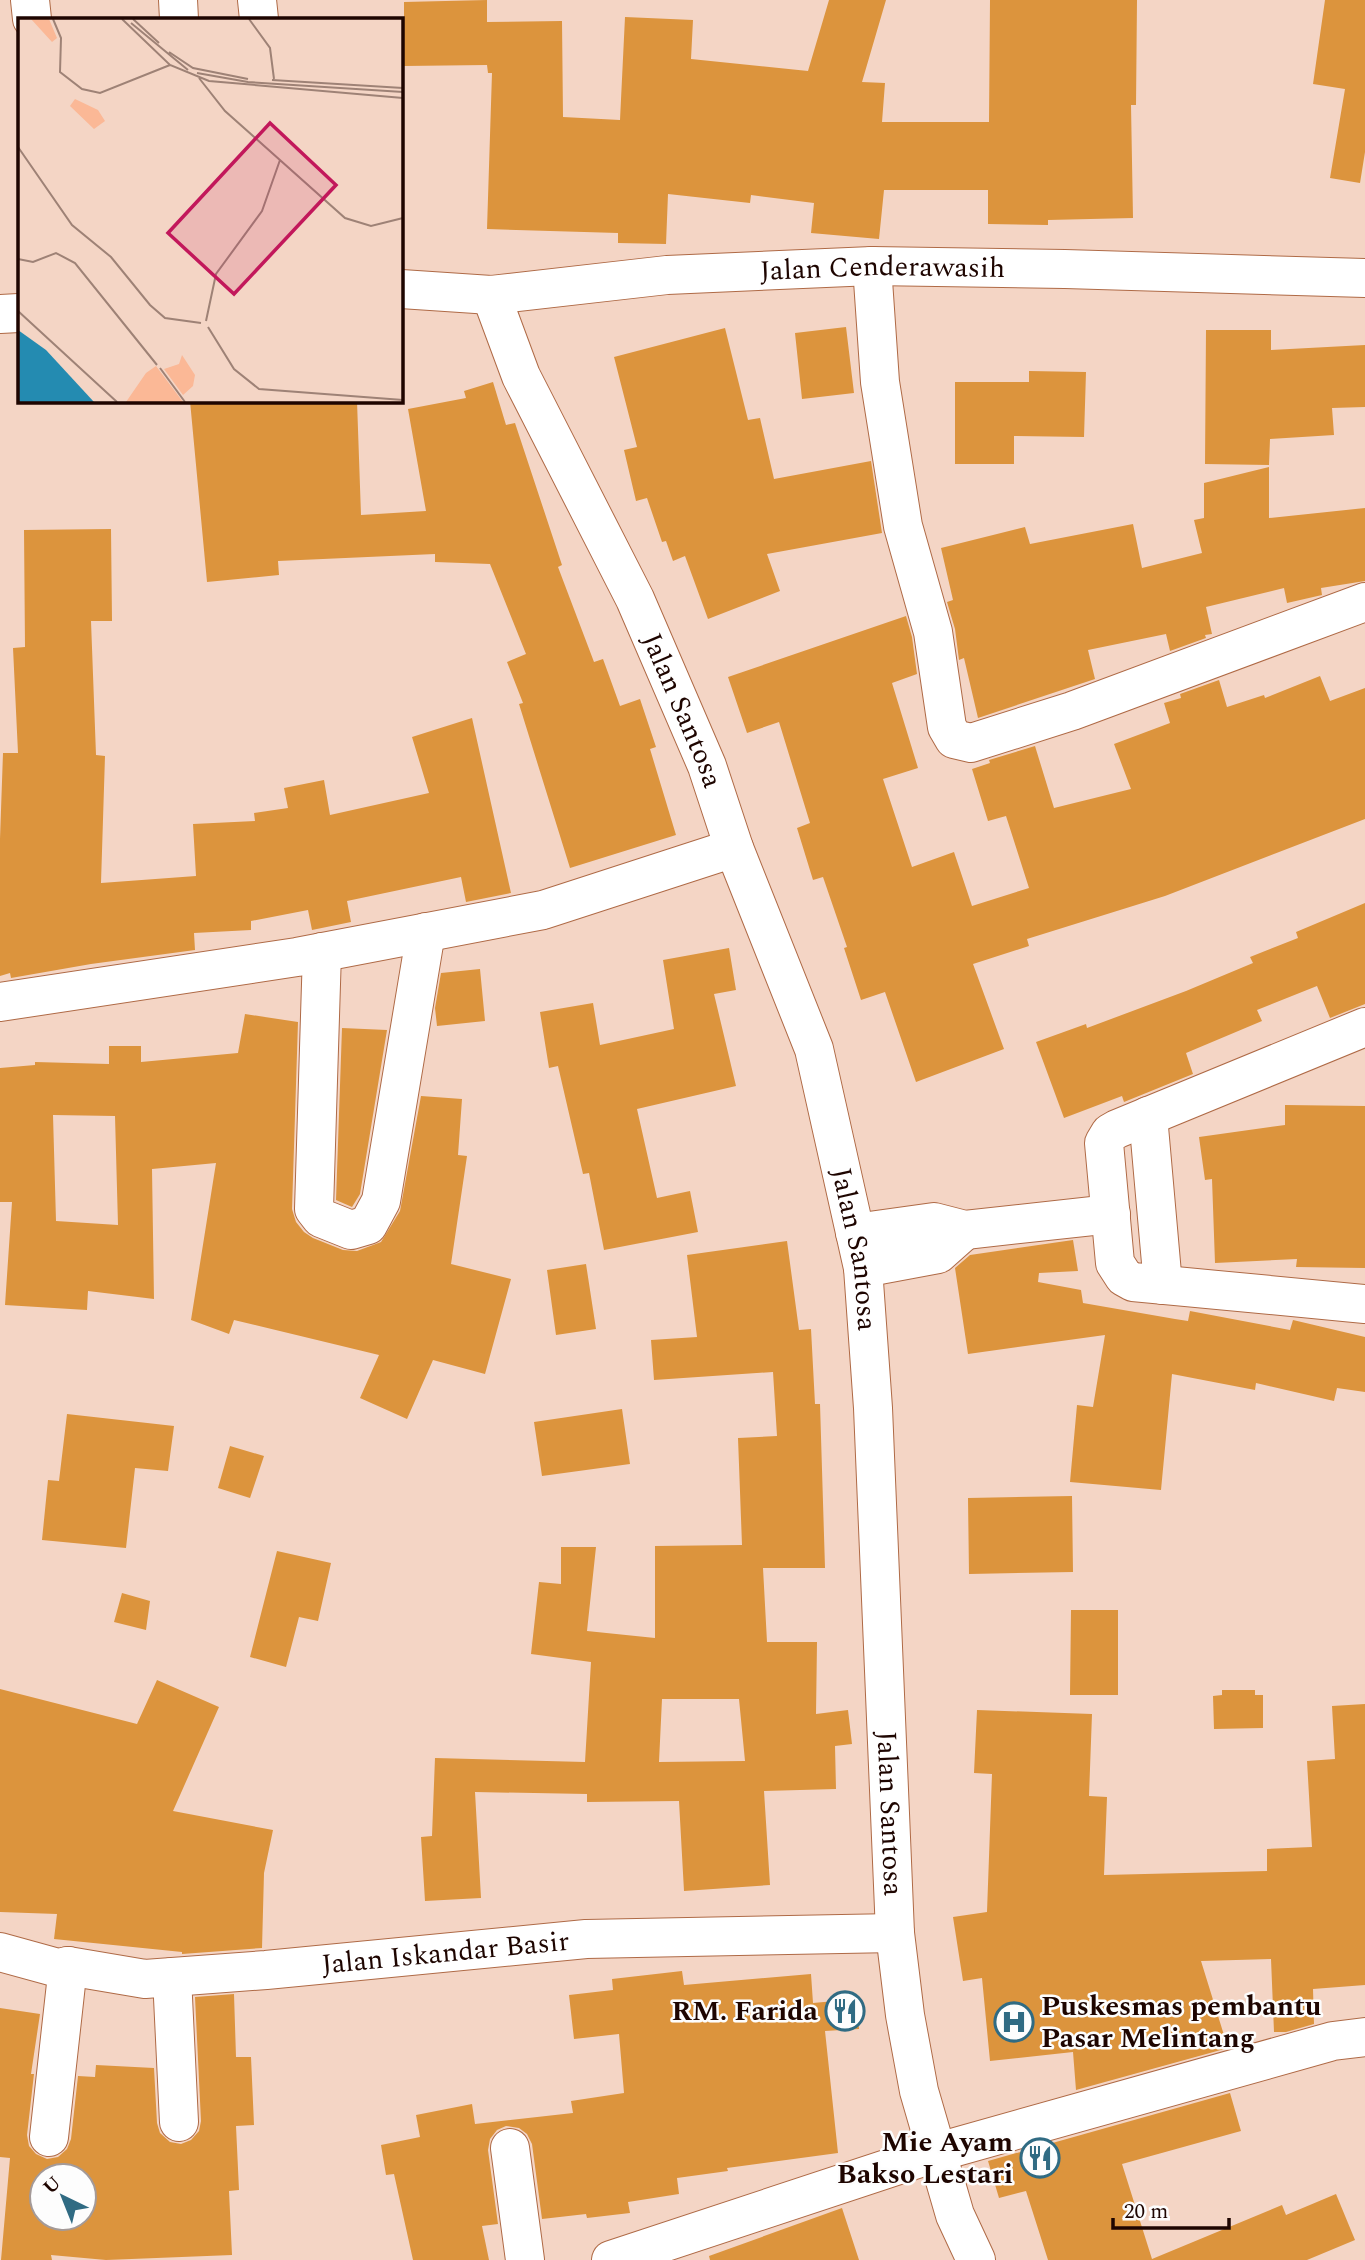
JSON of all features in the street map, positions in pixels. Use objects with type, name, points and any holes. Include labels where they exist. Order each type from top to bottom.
[{"type":"street","points":[[30,0],[33,18]]},
{"type":"street","points":[[178,0],[179,18]]},
{"type":"street","points":[[257,0],[259,18]]},
{"type":"street","points":[[872,266],[880,382],[903,526],[933,632],[947,727],[954,739],[971,743],[1072,711],[1365,602]]},
{"type":"street","name":"Jalan Cenderawasih","points":[[402,289],[491,295],[667,275],[872,266],[1365,278]]},
{"type":"street","name":"Jalan Santosa","points":[[491,295],[521,376],[635,599],[707,766],[734,848],[814,1049],[859,1250],[873,1408],[895,1933],[905,2015],[919,2091],[955,2215],[976,2260]]},
{"type":"street","points":[[0,314],[18,313]]},
{"type":"street","points":[[0,1002],[322,952],[543,910],[734,848]]},
{"type":"street","points":[[322,952],[314,1209],[321,1218],[351,1230],[368,1225],[381,1201],[426,932]]},
{"type":"street","points":[[1365,1027],[1148,1116],[1110,1133],[1104,1143],[1117,1268],[1133,1282],[1365,1304]]},
{"type":"street","points":[[1148,1116],[1163,1285]]},
{"type":"street","points":[[859,1250],[938,1254],[965,1230],[1111,1214]]},
{"type":"street","name":"Jalan Iskandar Basir","points":[[0,1952],[58,1968],[68,1966],[145,1979],[586,1939],[895,1933]]},
{"type":"street","points":[[49,2137],[68,1966]]},
{"type":"street","points":[[172,1977],[179,2122]]},
{"type":"street","points":[[611,2260],[938,2152],[1333,2041],[1365,2037]]},
{"type":"street","points":[[510,2148],[525,2260]]},
{"type":"building","points":[[487,0],[487,22],[562,21],[563,117],[620,120],[625,17],[693,20],[691,59],[808,71],[829,0],[886,0],[862,82],[885,83],[882,122],[989,122],[990,0],[1137,0],[1136,105],[1131,105],[1133,218],[1048,220],[1048,225],[988,224],[988,190],[884,190],[879,239],[811,233],[814,203],[751,195],[750,203],[668,194],[666,244],[618,243],[618,233],[487,229],[492,73],[488,73],[487,65],[404,66],[404,2]]},
{"type":"building","points":[[1325,0],[1365,0],[1365,152],[1360,183],[1330,178],[1345,89],[1313,84]]},
{"type":"building","points":[[846,327],[854,393],[802,399],[795,333]]},
{"type":"building","points":[[725,328],[748,420],[760,418],[774,479],[871,461],[882,533],[767,554],[780,591],[708,619],[685,556],[673,561],[666,541],[662,542],[647,498],[636,501],[624,450],[637,447],[614,357]]},
{"type":"building","points":[[1206,330],[1271,330],[1271,350],[1365,345],[1365,407],[1332,408],[1334,435],[1270,439],[1269,465],[1205,464]]},
{"type":"building","points":[[1029,371],[1086,372],[1084,437],[1014,436],[1014,464],[955,464],[955,382],[1029,382]]},
{"type":"building","points":[[493,382],[506,425],[515,423],[562,565],[558,567],[594,662],[603,659],[620,706],[640,699],[656,747],[650,749],[676,835],[570,868],[519,704],[523,703],[507,662],[526,654],[490,564],[435,562],[435,554],[278,561],[279,575],[207,582],[190,402],[357,402],[361,515],[426,511],[408,409],[466,398],[464,391]]},
{"type":"building","points":[[1269,467],[1269,518],[1365,508],[1365,581],[1321,588],[1322,595],[1287,603],[1284,588],[1206,607],[1212,634],[1205,635],[1206,638],[1170,651],[1166,634],[1088,650],[1095,679],[978,718],[964,658],[959,660],[955,629],[947,602],[953,600],[941,548],[1025,527],[1030,544],[1133,524],[1142,568],[1202,553],[1194,520],[1204,518],[1204,483]]},
{"type":"building","points":[[111,529],[112,621],[91,621],[96,755],[105,756],[101,883],[196,876],[193,824],[255,821],[254,813],[288,808],[284,788],[324,780],[330,815],[429,793],[412,737],[472,718],[511,893],[466,902],[461,877],[347,901],[351,922],[312,930],[308,910],[251,921],[251,930],[194,933],[195,950],[11,978],[10,973],[0,976],[3,753],[18,753],[13,648],[25,647],[24,530]]},
{"type":"building","points":[[906,616],[917,674],[892,683],[918,768],[883,779],[912,867],[954,852],[972,906],[1029,888],[1006,816],[988,821],[972,769],[990,763],[989,760],[1035,746],[1054,808],[1131,789],[1114,744],[1170,723],[1164,703],[1181,698],[1180,694],[1219,680],[1227,707],[1264,695],[1265,698],[1320,676],[1330,701],[1365,688],[1365,819],[1165,896],[1027,939],[1029,946],[973,964],[1004,1049],[916,1082],[885,992],[861,1000],[844,948],[847,947],[823,877],[813,880],[797,828],[810,823],[779,722],[747,733],[728,677]]},
{"type":"building","points":[[1365,903],[1365,1004],[1330,1018],[1317,986],[1257,1010],[1262,1021],[1186,1053],[1193,1074],[1124,1102],[1122,1096],[1064,1118],[1036,1042],[1086,1024],[1087,1028],[1253,963],[1250,957],[1298,938],[1296,932]]},
{"type":"building","points":[[729,948],[736,990],[714,994],[736,1086],[637,1109],[657,1198],[690,1191],[698,1232],[604,1250],[589,1173],[583,1174],[558,1066],[549,1068],[540,1012],[593,1003],[600,1045],[674,1029],[663,960]]},
{"type":"building","points":[[480,969],[485,1021],[437,1026],[435,1008],[441,973]]},
{"type":"building","points":[[245,1014],[298,1022],[292,1209],[296,1222],[304,1232],[343,1250],[357,1251],[381,1242],[400,1211],[421,1096],[462,1099],[458,1155],[467,1156],[451,1264],[511,1279],[485,1374],[433,1360],[407,1419],[360,1398],[379,1355],[234,1320],[229,1334],[191,1320],[216,1163],[152,1169],[154,1299],[88,1291],[87,1310],[5,1305],[12,1202],[0,1202],[0,1068],[35,1065],[35,1062],[109,1064],[109,1046],[141,1046],[141,1062],[238,1053]],"holes":[[[53,1115],[115,1116],[118,1225],[56,1221]]]},
{"type":"building","points":[[342,1028],[387,1030],[360,1194],[352,1207],[336,1200]]},
{"type":"building","points":[[1285,1105],[1365,1106],[1365,1268],[1296,1267],[1297,1259],[1215,1263],[1212,1179],[1205,1180],[1199,1137],[1285,1125]]},
{"type":"building","points":[[1073,1240],[1078,1271],[1039,1273],[1038,1282],[1081,1290],[1083,1303],[1175,1319],[1188,1321],[1190,1311],[1290,1330],[1293,1320],[1365,1337],[1365,1392],[1337,1388],[1334,1401],[1256,1383],[1255,1390],[1172,1374],[1161,1490],[1070,1482],[1077,1405],[1093,1407],[1105,1335],[968,1354],[955,1268],[970,1255]]},
{"type":"building","points":[[787,1241],[799,1330],[811,1329],[815,1404],[820,1404],[825,1568],[763,1568],[767,1642],[817,1642],[816,1714],[848,1710],[852,1744],[835,1746],[836,1789],[764,1791],[770,1885],[684,1891],[679,1801],[587,1802],[587,1794],[475,1792],[481,1898],[425,1901],[421,1837],[432,1836],[435,1758],[585,1762],[591,1662],[531,1654],[539,1582],[561,1584],[561,1547],[596,1547],[587,1631],[655,1638],[655,1546],[742,1545],[738,1438],[777,1436],[773,1372],[654,1380],[651,1340],[697,1337],[687,1255]],"holes":[[[662,1699],[739,1699],[745,1761],[659,1762]]]},
{"type":"building","points":[[586,1264],[596,1329],[556,1335],[547,1270]]},
{"type":"building","points":[[622,1409],[630,1464],[542,1476],[534,1422]]},
{"type":"building","points":[[67,1414],[174,1426],[168,1471],[135,1468],[126,1548],[42,1540],[48,1480],[59,1481]]},
{"type":"building","points":[[230,1446],[264,1456],[250,1498],[218,1488]]},
{"type":"building","points":[[1072,1496],[1073,1572],[969,1574],[968,1498]]},
{"type":"building","points":[[277,1551],[331,1563],[318,1621],[299,1617],[286,1667],[250,1657]]},
{"type":"building","points":[[122,1593],[150,1601],[146,1630],[114,1622]]},
{"type":"building","points":[[1071,1610],[1118,1610],[1118,1695],[1070,1695]]},
{"type":"building","points":[[157,1680],[219,1707],[173,1811],[273,1830],[264,1873],[262,1948],[182,1954],[54,1939],[57,1914],[0,1912],[0,1689],[137,1724]]},
{"type":"building","points":[[1222,1690],[1255,1690],[1255,1695],[1263,1695],[1263,1728],[1214,1729],[1213,1696],[1222,1695]]},
{"type":"building","points":[[1365,1704],[1365,1985],[1313,1989],[1314,2024],[1286,2032],[1274,2032],[1271,1959],[1201,1961],[1228,2048],[1076,2090],[1073,2052],[990,2061],[982,1978],[963,1981],[953,1917],[987,1912],[992,1774],[974,1773],[977,1710],[1092,1714],[1089,1796],[1107,1797],[1104,1875],[1267,1871],[1267,1849],[1312,1847],[1307,1761],[1335,1759],[1332,1706]]},
{"type":"building","points":[[682,1971],[684,1985],[811,1974],[813,2003],[857,1999],[859,2029],[825,2031],[838,2153],[727,2168],[728,2171],[677,2178],[679,2194],[628,2202],[630,2213],[542,2219],[532,2144],[527,2134],[519,2128],[506,2126],[497,2130],[490,2139],[488,2150],[498,2224],[482,2226],[489,2260],[413,2260],[394,2174],[386,2175],[381,2145],[420,2137],[416,2115],[472,2104],[475,2124],[573,2113],[571,2101],[624,2093],[619,2034],[574,2039],[569,1995],[613,1990],[612,1979]]},
{"type":"building","points":[[234,1994],[236,2057],[251,2057],[254,2125],[236,2126],[239,2190],[229,2191],[232,2255],[106,2260],[51,2255],[52,2260],[1,2260],[10,2158],[0,2157],[0,2008],[40,2014],[31,2074],[34,2074],[27,2135],[29,2146],[36,2154],[47,2159],[58,2157],[67,2149],[71,2139],[78,2076],[95,2077],[96,2065],[154,2068],[157,2123],[160,2133],[170,2142],[181,2144],[191,2140],[199,2131],[201,2121],[195,1997]]},
{"type":"building","points":[[1230,2093],[1241,2131],[1122,2164],[1152,2259],[1282,2205],[1286,2215],[1336,2194],[1355,2240],[1307,2260],[1048,2260],[1026,2191],[999,2198],[988,2161]]},
{"type":"building","points":[[842,2208],[859,2260],[710,2260],[709,2256]]},
{"type":"place","name":"RM. Farida","points":[[845,2011]]},
{"type":"place","name":"Puskesmas pembantu Pasar Melintang","points":[[1014,2022]]},
{"type":"place","name":"Mie Ayam Bakso Lestari","points":[[1040,2158]]}]
